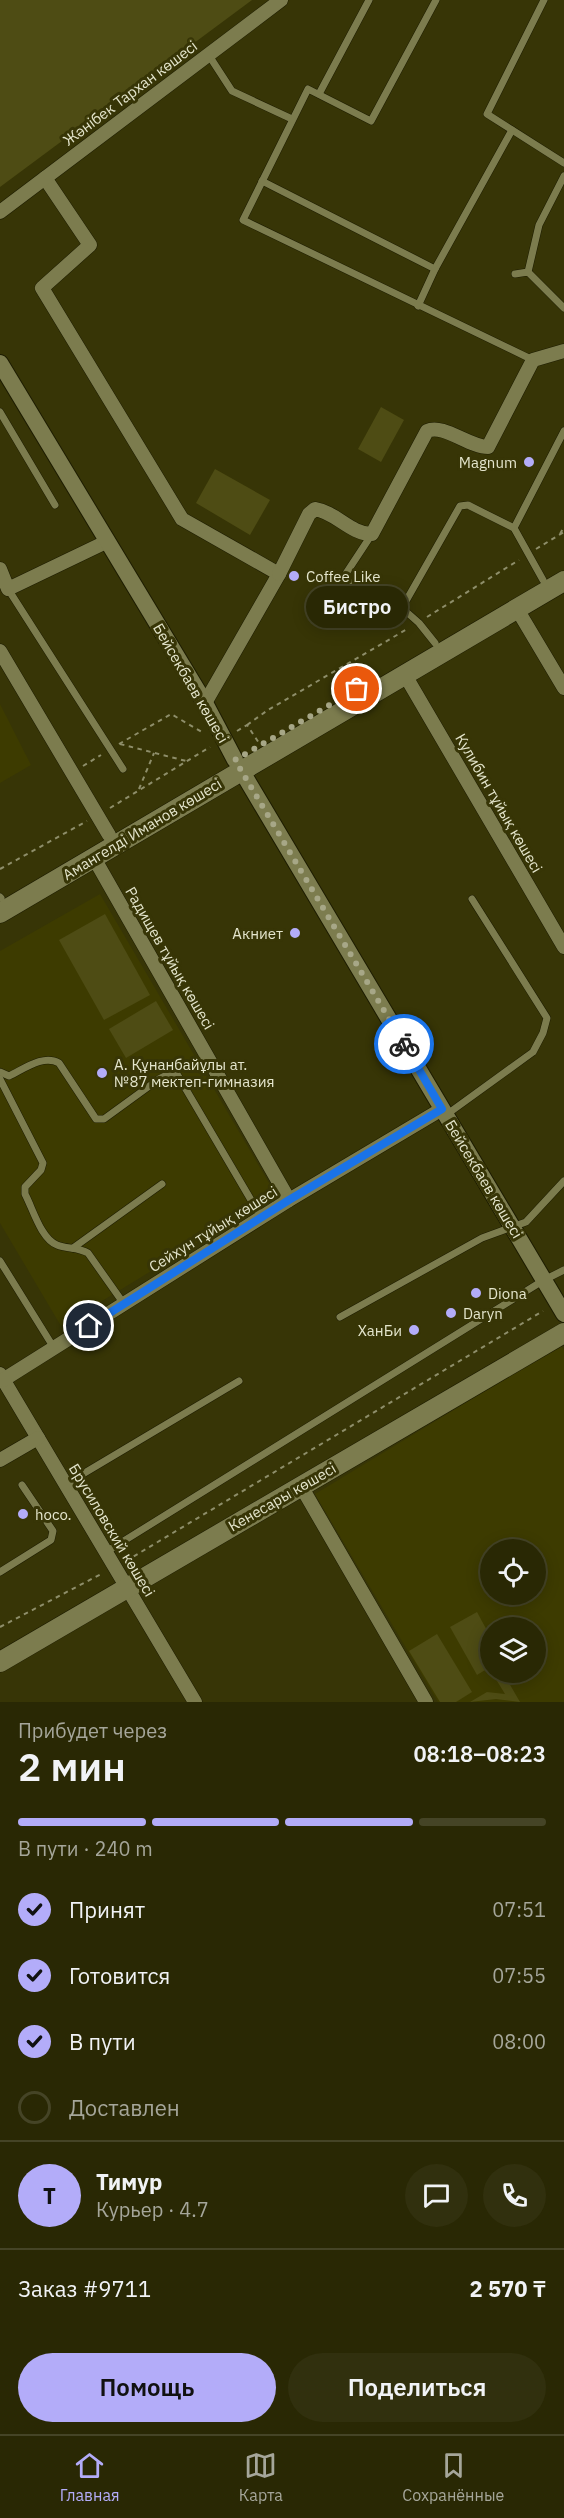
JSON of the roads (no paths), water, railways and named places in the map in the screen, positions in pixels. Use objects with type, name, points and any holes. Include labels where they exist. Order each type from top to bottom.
[{"type":"main road","name":"Амангелді Иманов көшесі","points":[[0,901],[94,858],[238,765],[435,643],[564,567]]},
{"type":"main road","name":"Амангелді Иманов көшесі","points":[[0,901],[109,834],[405,675],[564,581]]},
{"type":"main road","name":"Кенесары көшесі","points":[[0,1662],[564,1333]]},
{"type":"street","name":"Жәнібек Тархан көшесі","points":[[0,212],[281,0]]},
{"type":"street","points":[[45,178],[90,245],[42,288],[182,519],[279,574]]},
{"type":"street","points":[[205,703],[279,574],[309,514],[315,509],[324,510],[362,534],[372,534],[427,431],[437,428],[480,447],[488,447],[533,360],[564,351]]},
{"type":"street","name":"Бейсекбаев көшесі","points":[[0,363],[205,703],[238,765],[561,1308]]},
{"type":"street","points":[[0,569],[4,591],[106,542]]},
{"type":"street","points":[[517,609],[564,688]]},
{"type":"street","points":[[0,651],[109,834]]},
{"type":"street","name":"Кулибин тұйық көшесі","points":[[405,675],[564,947]]},
{"type":"street","name":"Радищев тұйық көшесі","points":[[94,858],[289,1200]]},
{"type":"street","name":"Сейхун тұйық көшесі","points":[[2,1377],[54,1348],[289,1200],[444,1112]]},
{"type":"street","name":"Брусиловский көшесі","points":[[2,1377],[195,1702]]},
{"type":"street","points":[[0,1460],[38,1438]]},
{"type":"street","points":[[302,1486],[426,1702]]},
{"type":"lane","points":[[319,94],[369,0]]},
{"type":"lane","points":[[436,0],[371,121],[308,89],[243,220],[533,360]]},
{"type":"lane","points":[[544,0],[487,114],[564,163]]},
{"type":"lane","points":[[208,54],[232,90],[292,119]]},
{"type":"lane","points":[[418,306],[435,269],[513,130]]},
{"type":"lane","points":[[528,272],[539,225],[564,176]]},
{"type":"lane","points":[[262,181],[435,269]]},
{"type":"lane","points":[[515,274],[528,272]]},
{"type":"lane","points":[[528,272],[564,308]]},
{"type":"lane","points":[[0,412],[55,505]]},
{"type":"lane","points":[[514,528],[564,431]]},
{"type":"lane","points":[[402,608],[460,506],[468,505],[514,528],[543,580]]},
{"type":"lane","points":[[372,534],[343,578],[402,608],[419,623],[435,643]]},
{"type":"lane","points":[[4,591],[123,770]]},
{"type":"lane","points":[[444,1112],[533,1052],[543,1033],[547,1018],[472,899]]},
{"type":"lane","points":[[0,1072],[9,1076],[41,1060],[52,1059],[60,1063],[96,1119],[104,1119],[159,1079],[169,1074],[177,1074],[261,1217]]},
{"type":"lane","points":[[0,1079],[43,1163],[41,1170],[25,1187],[26,1194],[49,1241],[88,1253],[124,1304]]},
{"type":"lane","points":[[340,1317],[482,1238],[531,1218],[564,1181]]},
{"type":"lane","points":[[72,1248],[162,1184]]},
{"type":"lane","points":[[0,1261],[54,1348]]},
{"type":"lane","points":[[106,1552],[544,1280],[564,1270]]},
{"type":"lane","points":[[66,1484],[239,1381]]},
{"type":"lane","points":[[0,1572],[51,1540],[53,1531],[22,1485]]},
{"type":"place","name":"Magnum","points":[[529,462]]},
{"type":"place","name":"Coffee Like","points":[[294,576]]},
{"type":"place","name":"Бистро","points":[[357,689]]},
{"type":"place","name":"Акниет","points":[[295,933]]},
{"type":"place","name":"А. Құнанбайұлы ат. №87 мектеп-гимназия","points":[[102,1073]]},
{"type":"place","name":"Diona","points":[[476,1293]]},
{"type":"place","name":"Daryn","points":[[451,1313]]},
{"type":"place","name":"ХанБи","points":[[414,1330]]},
{"type":"place","name":"hoco.","points":[[23,1514]]}]
